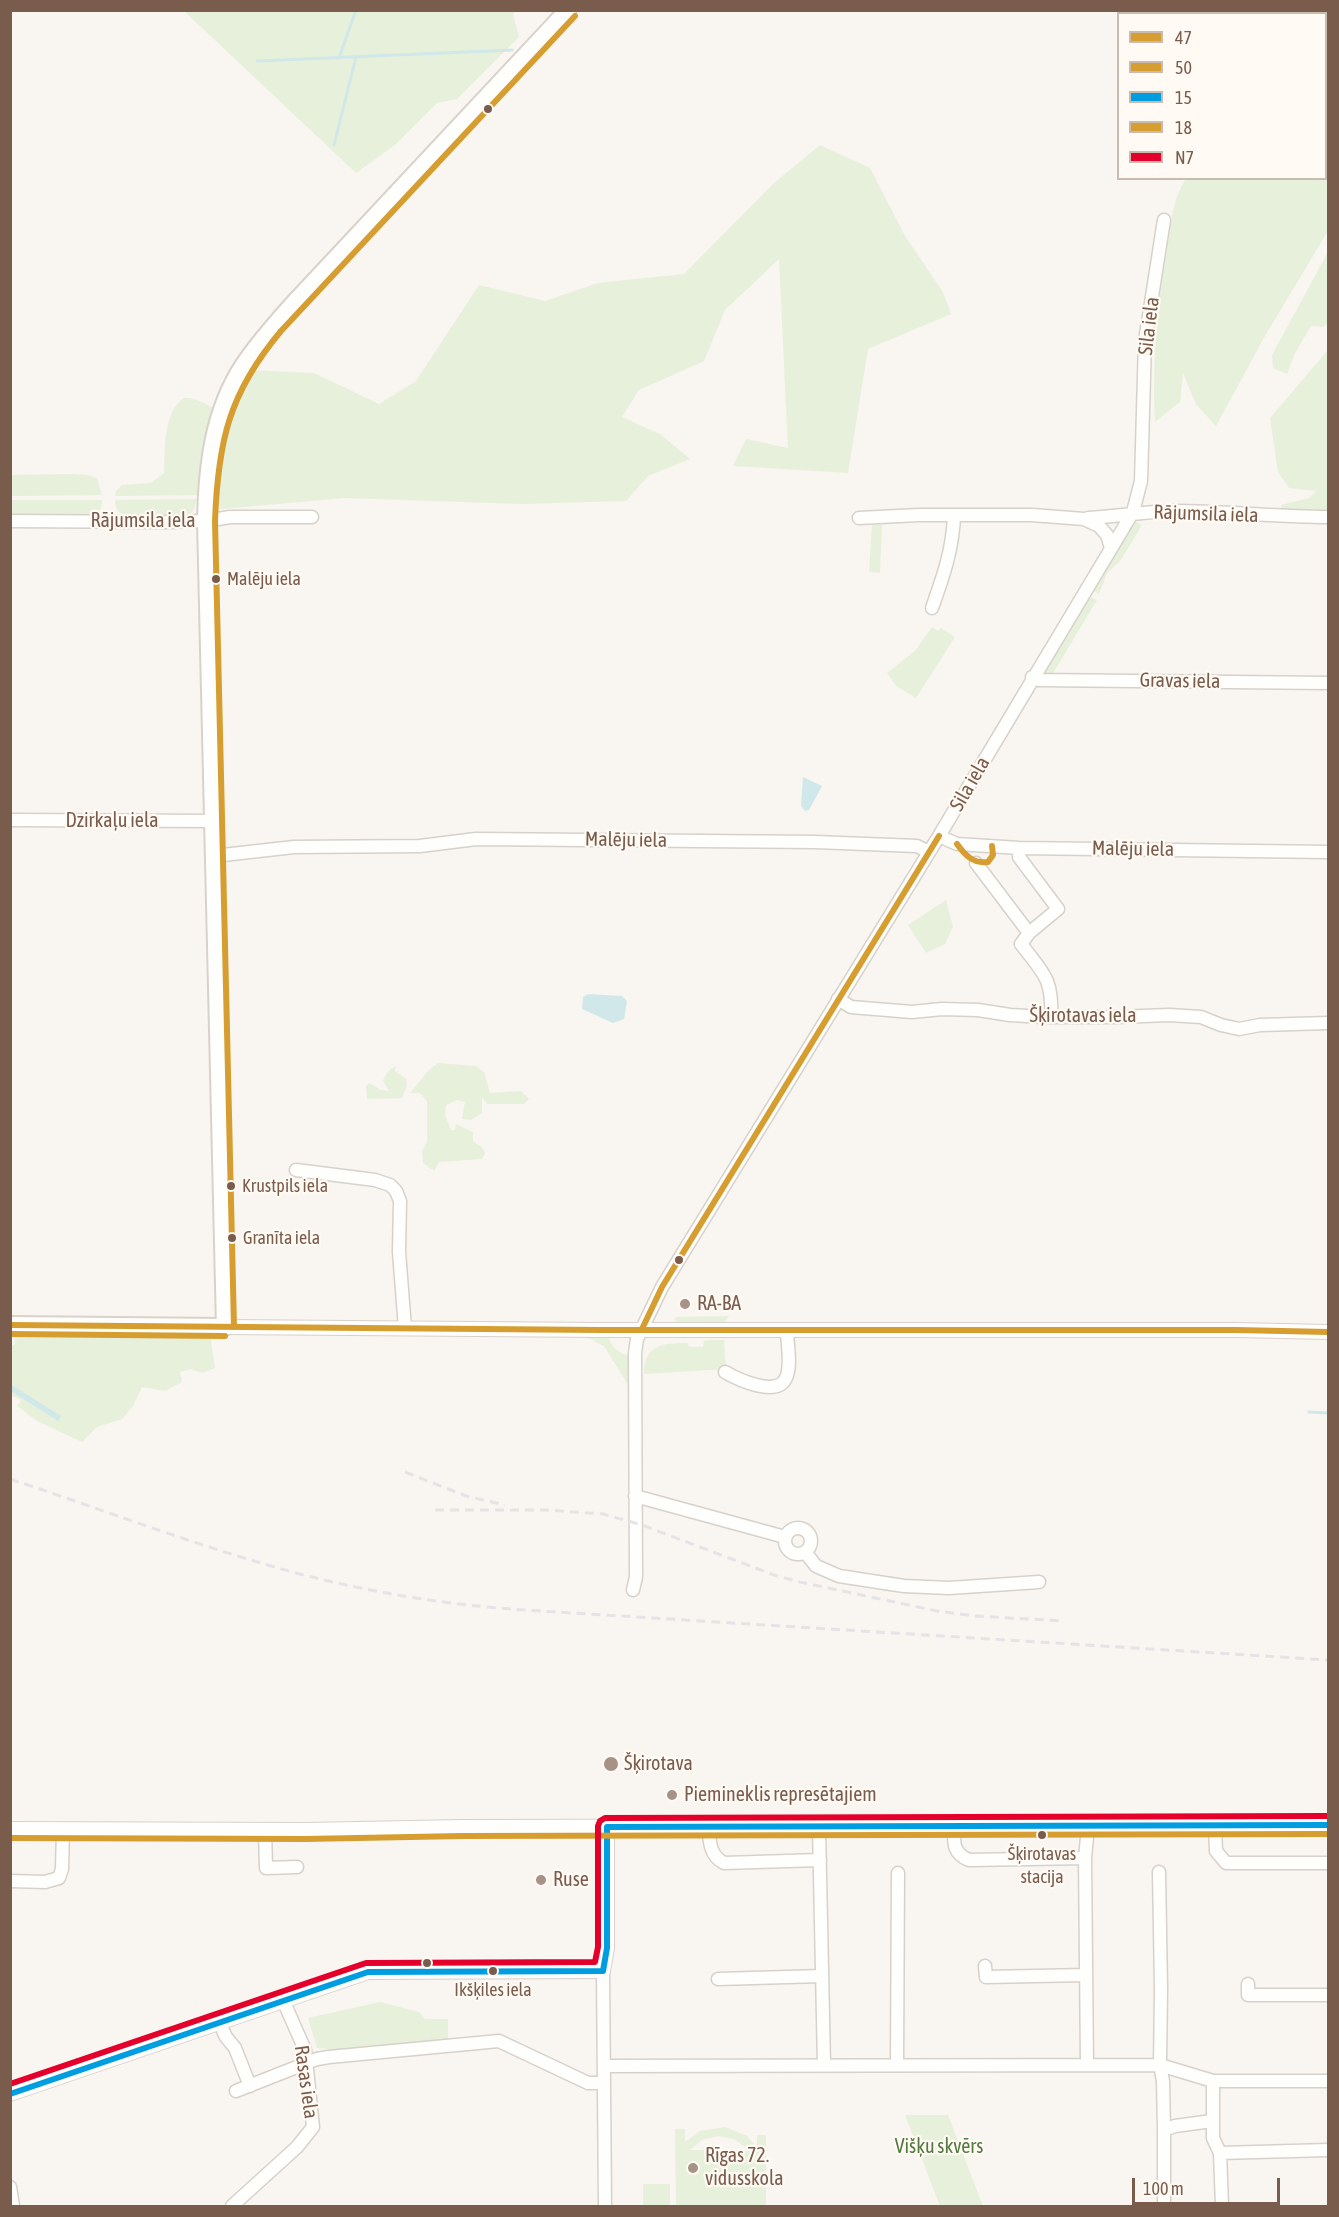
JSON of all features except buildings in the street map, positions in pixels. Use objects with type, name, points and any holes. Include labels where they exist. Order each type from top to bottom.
[{"type":"main road","points":[[10,1325],[225,1327],[206,521],[206,494],[213,440],[234,382],[248,359],[295,302],[568,10]]},
{"type":"street","name":"Sila iela","points":[[633,1590],[636,1577],[635,1353],[637,1340],[662,1287],[939,836],[1032,677],[1133,512],[1141,481],[1145,341],[1164,220]]},
{"type":"street","name":"Rājumsila iela","points":[[859,518],[1032,515],[1084,519],[1133,512],[1177,511],[1283,517],[1329,517]]},
{"type":"street","points":[[932,608],[948,562],[954,515]]},
{"type":"street","name":"Rājumsila iela","points":[[10,521],[206,521],[230,518],[312,518]]},
{"type":"street","points":[[1084,519],[1099,526],[1107,535],[1111,548]]},
{"type":"street","name":"Gravas iela","points":[[1032,677],[1039,680],[1329,683]]},
{"type":"street","name":"Dzirkaļu iela","points":[[10,820],[213,822]]},
{"type":"street","name":"Malēju iela","points":[[939,836],[957,844],[1019,848],[1329,852]]},
{"type":"street","name":"Malēju iela","points":[[213,856],[294,847],[420,846],[476,839],[815,842],[917,846],[929,852]]},
{"type":"street","points":[[1019,848],[1019,857],[1058,909],[1029,933],[1021,944],[1049,981],[1052,996],[1051,1017]]},
{"type":"street","points":[[975,863],[1029,933]]},
{"type":"street","name":"Šķirotavas iela","points":[[838,999],[851,1007],[912,1012],[942,1009],[1051,1017],[1169,1015],[1201,1017],[1239,1029],[1260,1025],[1329,1023]]},
{"type":"street","points":[[296,1170],[375,1179],[390,1185],[396,1191],[400,1201],[399,1252],[405,1328]]},
{"type":"street","points":[[225,1327],[1329,1332]]},
{"type":"street","points":[[725,1372],[747,1383],[773,1387],[780,1385],[786,1378],[788,1363],[787,1330]]},
{"type":"street","points":[[635,1496],[785,1537]]},
{"type":"street","points":[[796,1528],[807,1531],[811,1541],[810,1547],[805,1552],[792,1553],[786,1546],[785,1537],[796,1528]]},
{"type":"street","points":[[805,1552],[816,1566],[839,1576],[904,1586],[949,1588],[1039,1582]]},
{"type":"street","points":[[10,1829],[1329,1825]]},
{"type":"street","points":[[954,1826],[956,1850],[960,1856],[969,1860],[1085,1858]]},
{"type":"street","points":[[1215,1826],[1216,1851],[1226,1863],[1329,1863]]},
{"type":"street","points":[[605,2206],[603,1971],[607,1948],[607,1827]]},
{"type":"street","points":[[709,1827],[713,1853],[718,1860],[724,1863],[820,1860]]},
{"type":"street","points":[[819,1827],[824,2065]]},
{"type":"street","points":[[1087,2065],[1085,1858],[1088,1827]]},
{"type":"street","points":[[10,1881],[45,1882],[59,1878],[62,1869],[63,1829]]},
{"type":"street","points":[[265,1830],[266,1868],[297,1867]]},
{"type":"street","points":[[1159,1872],[1160,2065],[1163,2081],[1164,2206]]},
{"type":"street","points":[[895,1876],[897,2065]]},
{"type":"street","points":[[986,1966],[986,1977],[1085,1975]]},
{"type":"street","points":[[10,2094],[368,1972],[380,1970],[603,1971]]},
{"type":"street","points":[[718,1979],[822,1976]]},
{"type":"street","points":[[1248,1984],[1248,1995],[1329,1995]]},
{"type":"street","name":"Rasas iela","points":[[232,2206],[297,2147],[313,2127],[306,2050],[283,2000]]},
{"type":"street","points":[[219,2022],[226,2037],[235,2048],[250,2086]]},
{"type":"street","points":[[236,2091],[329,2057],[499,2041],[588,2083],[604,2083]]},
{"type":"street","points":[[604,2066],[1160,2065],[1213,2080],[1329,2081]]},
{"type":"street","points":[[1213,2080],[1213,2138],[1220,2153],[1222,2206]]},
{"type":"street","points":[[1164,2130],[1212,2121]]},
{"type":"street","points":[[1220,2153],[1329,2150]]},
{"type":"street","points":[[10,2187],[13,2206]]},
{"type":"green space","points":[[184,11],[517,11],[513,14],[519,37],[457,99],[437,103],[395,145],[356,173]]},
{"type":"green space","points":[[1328,11],[1328,231],[1265,336],[1216,426],[1196,404],[1183,373],[1180,402],[1155,422],[1155,355],[1161,288],[1173,210],[1185,180],[1327,180],[1327,12],[1273,12]]},
{"type":"green space","points":[[820,145],[870,168],[905,236],[943,292],[951,314],[868,349],[848,473],[733,466],[746,439],[788,448],[779,259],[725,310],[704,361],[639,390],[622,417],[660,434],[690,459],[648,476],[626,501],[522,504],[345,498],[210,510],[221,444],[248,370],[314,373],[379,404],[416,381],[479,285],[545,301],[598,283],[684,274],[773,184]]},
{"type":"green space","points":[[1328,252],[1328,323],[1323,327],[1311,326],[1294,355],[1287,374],[1273,368],[1272,355]]},
{"type":"green space","points":[[1328,350],[1328,517],[1283,517],[1281,505],[1309,498],[1316,491],[1289,488],[1278,472],[1270,418]]},
{"type":"green space","points":[[184,398],[196,400],[215,409],[199,495],[115,496],[116,491],[122,485],[151,483],[164,473],[166,432],[172,412]]},
{"type":"green space","points":[[71,474],[97,478],[102,495],[11,496],[11,475]]},
{"type":"green space","points":[[197,499],[193,512],[186,517],[129,517],[120,513],[115,505],[115,500]]},
{"type":"green space","points":[[11,500],[102,500],[101,509],[94,516],[11,516]]},
{"type":"green space","points":[[1134,521],[1142,525],[1121,560],[1107,573],[1099,594],[1092,590]]},
{"type":"green space","points":[[872,525],[882,525],[880,573],[869,572]]},
{"type":"green space","points":[[1088,596],[1097,600],[1052,675],[1042,673]]},
{"type":"green space","points":[[932,627],[938,631],[941,628],[955,637],[916,698],[896,686],[887,673],[915,651]]},
{"type":"green space","points":[[946,900],[953,927],[945,944],[926,953],[908,925]]},
{"type":"green space","points":[[438,1063],[476,1066],[484,1072],[490,1093],[521,1091],[529,1099],[524,1104],[487,1104],[482,1097],[482,1113],[471,1120],[462,1119],[465,1102],[457,1100],[446,1105],[445,1115],[451,1130],[455,1130],[456,1124],[473,1132],[473,1141],[482,1147],[485,1153],[482,1159],[439,1162],[434,1171],[423,1163],[422,1151],[427,1142],[427,1101],[420,1093],[410,1093],[428,1071]]},
{"type":"green space","points":[[396,1066],[395,1071],[406,1079],[407,1085],[402,1098],[367,1099],[366,1086],[369,1083],[381,1090],[389,1091],[383,1081],[388,1072]]},
{"type":"green space","points":[[729,1316],[724,1323],[680,1323],[674,1320],[676,1317]]},
{"type":"green space","points":[[24,1335],[208,1335],[215,1368],[202,1373],[191,1369],[180,1372],[182,1382],[165,1391],[142,1387],[133,1406],[122,1419],[97,1427],[82,1442],[37,1421],[17,1406],[21,1400],[11,1395],[11,1345],[15,1345],[15,1338]]},
{"type":"green space","points":[[584,1336],[608,1336],[615,1348],[628,1355],[630,1388],[604,1346]]},
{"type":"green space","points":[[724,1340],[726,1369],[644,1374],[647,1357],[656,1348],[662,1345],[687,1343],[689,1347],[703,1347],[704,1341]]},
{"type":"green space","points":[[380,2002],[419,2012],[425,2019],[448,2019],[448,2042],[335,2050],[317,2048],[308,2018]]},
{"type":"green space","name":"Višķu skvērs","points":[[905,2115],[948,2115],[983,2206],[940,2206]]},
{"type":"green space","points":[[725,2127],[747,2136],[757,2147],[757,2135],[766,2135],[766,2206],[676,2206],[675,2129],[685,2129],[685,2142],[700,2131]],"holes":[[[718,2136],[734,2139],[749,2150],[690,2150],[702,2140]]]},
{"type":"green space","points":[[643,2184],[670,2184],[670,2206],[643,2206]]},
{"type":"water","points":[[803,777],[822,786],[809,810],[805,811],[801,806]]},
{"type":"water","points":[[588,994],[622,996],[627,1001],[624,1019],[613,1023],[582,1009],[583,997]]},
{"type":"water","points":[[10,1384],[61,1416],[58,1421],[11,1391]]},
{"type":"waterway","points":[[339,58],[356,10]]},
{"type":"waterway","points":[[257,61],[512,50]]},
{"type":"waterway","points":[[334,145],[356,57]]},
{"type":"waterway","points":[[1309,1412],[1328,1413]]},
{"type":"railway","points":[[405,1472],[466,1496],[505,1505]]},
{"type":"railway","points":[[10,1479],[263,1564],[355,1587],[468,1605],[1328,1660]]},
{"type":"railway","points":[[435,1510],[547,1510],[603,1514],[642,1525],[774,1575],[800,1582],[937,1611],[975,1616],[1064,1621]]},
{"type":"transit line","name":"50","points":[[234,1327],[215,521],[223,442],[238,397],[263,354],[281,331],[575,16]]},
{"type":"transit line","name":"47","points":[[642,1329],[662,1287],[939,836]]},
{"type":"transit line","name":"47","points":[[957,844],[963,852],[978,862],[988,862],[993,855],[992,846]]},
{"type":"transit line","name":"47","points":[[10,1325],[600,1330],[1328,1332]]},
{"type":"transit line","name":"50","points":[[10,1334],[225,1336]]},
{"type":"transit line","name":"N7","points":[[10,2084],[366,1963],[595,1962],[598,1947],[598,1826],[605,1818],[1328,1816]]},
{"type":"transit line","name":"15","points":[[607,1827],[1328,1825]]},
{"type":"transit line","name":"15","points":[[603,1971],[607,1948],[607,1827]]},
{"type":"transit line","name":"18","points":[[10,1838],[305,1839],[462,1836],[1328,1834]]},
{"type":"transit line","name":"15","points":[[10,2094],[368,1972],[603,1971]]},
{"type":"place","name":"Malēju iela","points":[[216,579]]},
{"type":"place","name":"Krustpils iela","points":[[231,1186]]},
{"type":"place","name":"Granīta iela","points":[[232,1238]]},
{"type":"place","name":"RA-BA","points":[[685,1304]]},
{"type":"place","name":"Šķirotava","points":[[611,1764]]},
{"type":"place","name":"Piemineklis represētajiem","points":[[672,1795]]},
{"type":"place","name":"Šķirotavas stacija","points":[[1042,1835]]},
{"type":"place","name":"Ruse","points":[[541,1880]]},
{"type":"place","name":"Ikšķiles iela","points":[[493,1971]]},
{"type":"place","name":"Rīgas 72. vidusskola","points":[[693,2168]]}]
